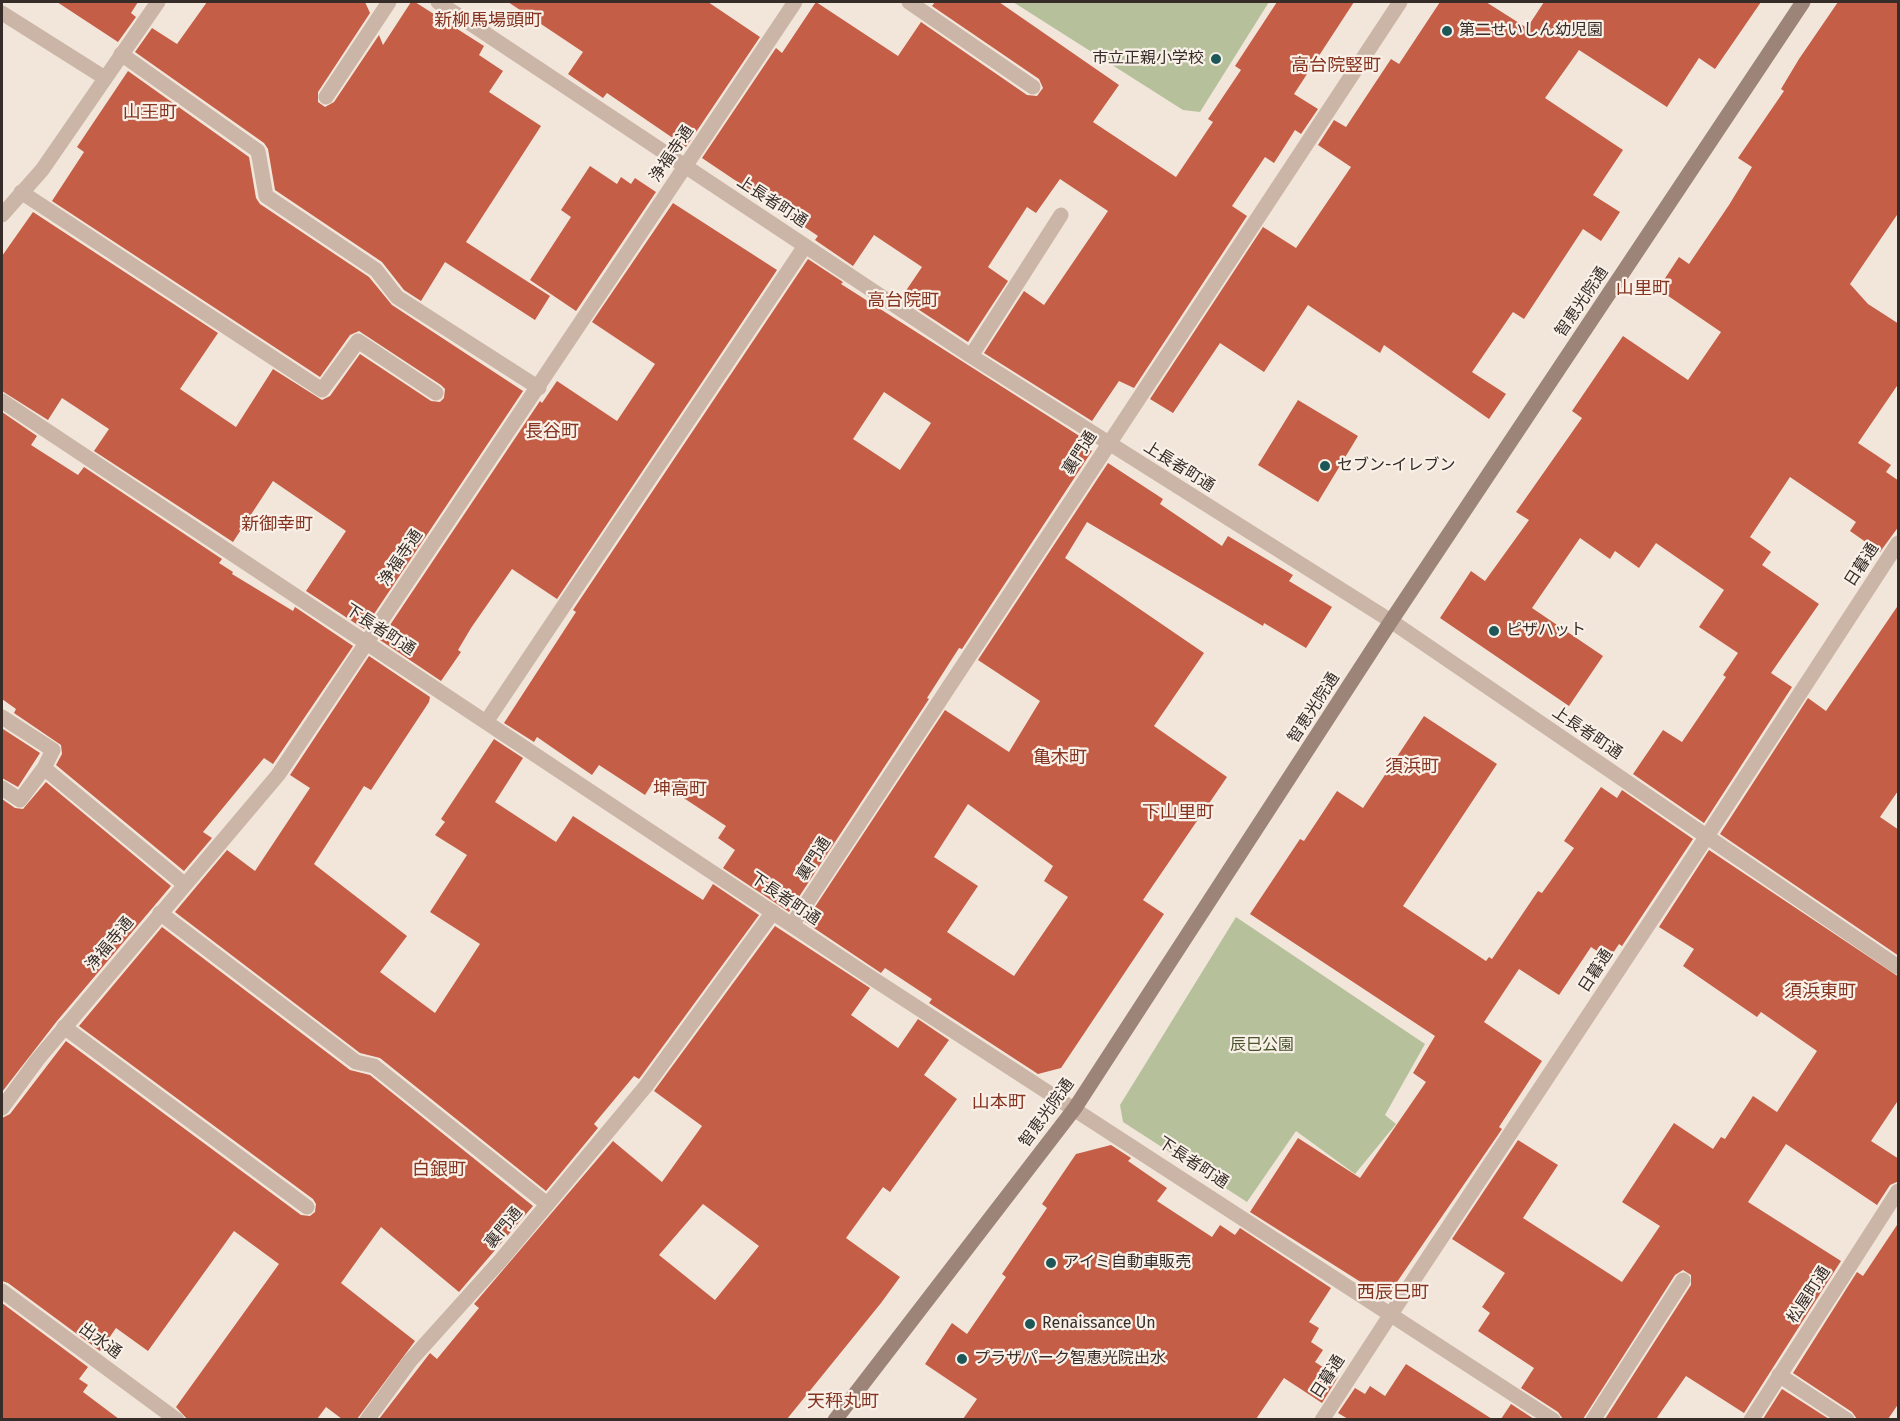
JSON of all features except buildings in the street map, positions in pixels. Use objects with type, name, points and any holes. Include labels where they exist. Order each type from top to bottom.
[{"type":"street","points":[[2,215],[42,170],[158,2]]},
{"type":"street","points":[[326,97],[389,2]]},
{"type":"street","name":"上長者町通","points":[[438,2],[971,356],[1391,621],[1899,967]]},
{"type":"street","name":"浄福寺通","points":[[2,1108],[64,1027],[278,775],[539,388],[795,2]]},
{"type":"street","points":[[909,2],[1033,87]]},
{"type":"street","name":"裏門通","points":[[792,925],[1401,2]]},
{"type":"street","name":"智恵光院通","points":[[835,1419],[1075,1108],[1391,621],[1803,2]]},
{"type":"street","points":[[2,13],[105,78]]},
{"type":"street","points":[[121,54],[258,151],[266,196],[376,270],[397,297],[539,388]]},
{"type":"street","points":[[21,192],[322,390],[358,341],[436,393]]},
{"type":"street","points":[[971,356],[1061,215]]},
{"type":"street","points":[[486,722],[805,246]]},
{"type":"street","name":"下長者町通","points":[[2,401],[792,925],[1553,1419]]},
{"type":"street","name":"日暮通","points":[[1322,1419],[1899,543]]},
{"type":"street","points":[[2,717],[52,750],[44,768],[20,800],[2,788]]},
{"type":"street","points":[[44,768],[184,884]]},
{"type":"street","name":"裏門通","points":[[367,1419],[410,1361],[646,1086],[773,912]]},
{"type":"street","points":[[160,913],[356,1062],[374,1066],[547,1204]]},
{"type":"street","points":[[64,1027],[307,1207]]},
{"type":"street","name":"松屋町通","points":[[1750,1419],[1899,1191]]},
{"type":"street","points":[[1593,1419],[1683,1280]]},
{"type":"street","name":"出水通","points":[[2,1291],[177,1419]]},
{"type":"street","points":[[1779,1375],[1847,1419]]},
{"type":"green space","points":[[1013,2],[1269,2],[1200,112],[1183,110]]},
{"type":"green space","name":"辰巳公園","points":[[1236,917],[1425,1044],[1385,1115],[1396,1124],[1355,1174],[1296,1131],[1247,1202],[1123,1122],[1120,1105]]},
{"type":"place","name":"第二せいしん幼児園","points":[[1447,31]]},
{"type":"place","name":"市立正親小学校","points":[[1216,59]]},
{"type":"place","name":"セブン-イレブン","points":[[1325,466]]},
{"type":"place","name":"ピザハット","points":[[1494,631]]},
{"type":"place","name":"アイミ自動車販売","points":[[1051,1263]]},
{"type":"place","name":"Renaissance Un","points":[[1030,1324]]},
{"type":"place","name":"プラザパーク智恵光院出水","points":[[962,1359]]},
{"type":"district","name":"新柳馬場頭町","points":[[488,21]]},
{"type":"district","name":"高台院竪町","points":[[1336,66]]},
{"type":"district","name":"山王町","points":[[150,113]]},
{"type":"district","name":"山里町","points":[[1643,289]]},
{"type":"district","name":"高台院町","points":[[903,301]]},
{"type":"district","name":"長谷町","points":[[552,432]]},
{"type":"district","name":"新御幸町","points":[[277,525]]},
{"type":"district","name":"亀木町","points":[[1060,758]]},
{"type":"district","name":"須浜町","points":[[1412,767]]},
{"type":"district","name":"坤高町","points":[[680,790]]},
{"type":"district","name":"下山里町","points":[[1178,813]]},
{"type":"district","name":"須浜東町","points":[[1820,992]]},
{"type":"district","name":"山本町","points":[[999,1103]]},
{"type":"district","name":"白銀町","points":[[439,1170]]},
{"type":"district","name":"西辰巳町","points":[[1393,1293]]},
{"type":"district","name":"天秤丸町","points":[[843,1402]]}]
